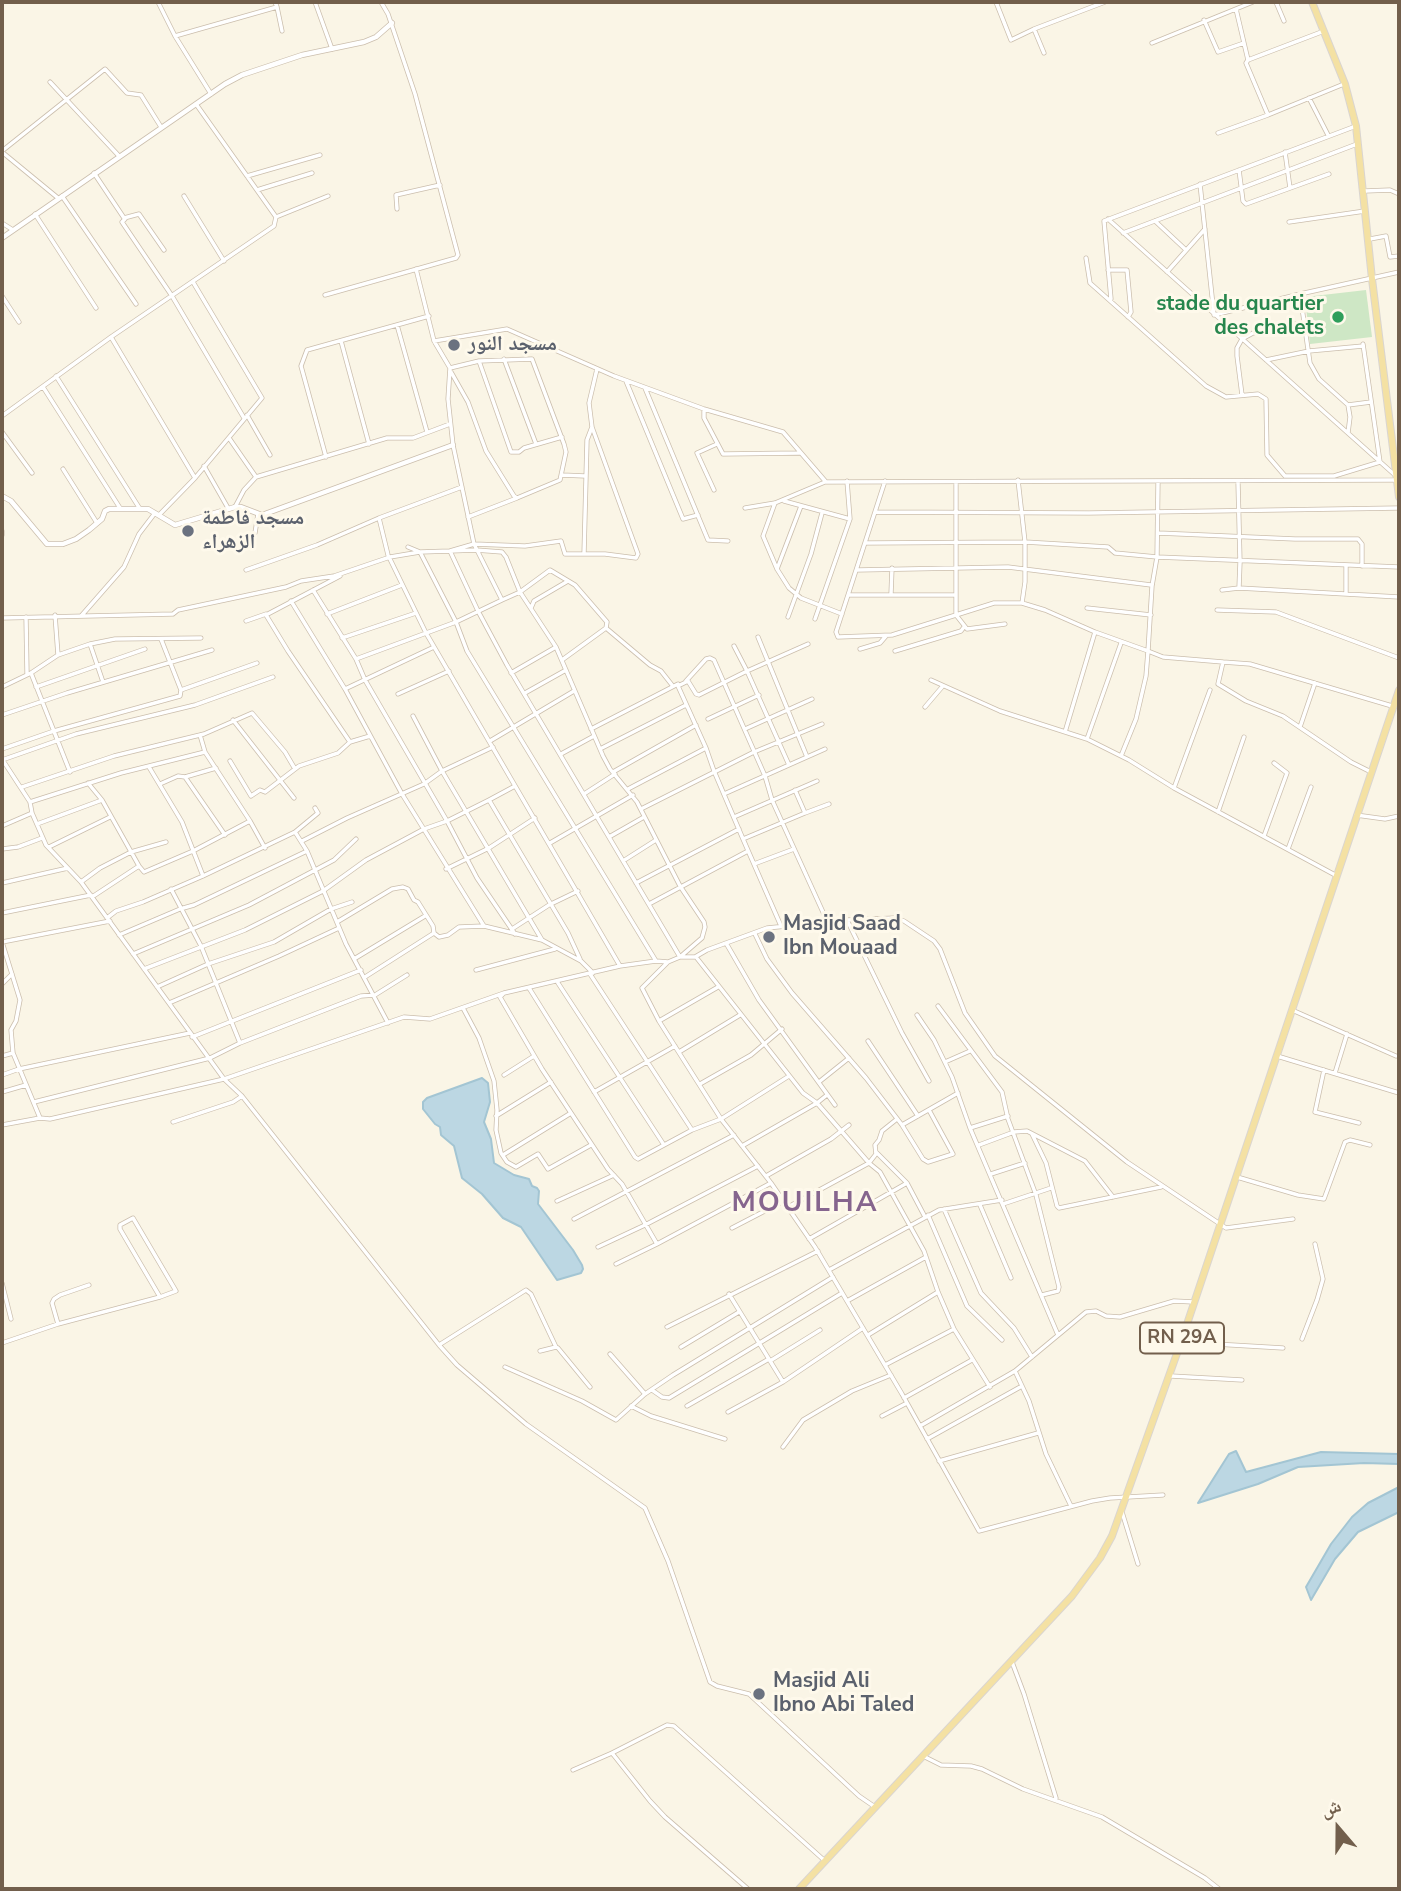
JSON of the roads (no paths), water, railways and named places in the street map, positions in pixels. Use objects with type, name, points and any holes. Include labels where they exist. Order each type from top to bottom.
[{"type":"main road","points":[[1312,2],[1345,83],[1356,126],[1365,191],[1372,279],[1396,442],[1399,497]]},
{"type":"main road","name":"RN 29A","points":[[799,1889],[1072,1596],[1100,1558],[1127,1496],[1181,1342],[1399,690]]},
{"type":"street","points":[[158,2],[175,36],[211,94]]},
{"type":"street","points":[[315,2],[332,48]]},
{"type":"street","points":[[325,295],[458,256],[415,94],[392,23],[381,2]]},
{"type":"street","points":[[996,2],[1011,40],[1105,2]]},
{"type":"street","points":[[1153,43],[1253,2]]},
{"type":"street","points":[[1276,2],[1284,21]]},
{"type":"street","points":[[175,36],[276,4],[282,31]]},
{"type":"street","points":[[1236,9],[1250,74],[1268,115]]},
{"type":"street","points":[[1204,20],[1218,52],[1244,43]]},
{"type":"street","points":[[2,238],[118,156],[242,75],[302,55],[376,37],[392,23]]},
{"type":"street","points":[[1034,29],[1044,53]]},
{"type":"street","points":[[1248,60],[1324,31]]},
{"type":"street","points":[[136,304],[60,197],[2,151],[105,69],[127,93],[141,95],[161,127]]},
{"type":"street","points":[[50,82],[118,156]]},
{"type":"street","points":[[1217,133],[1345,83]]},
{"type":"street","points":[[1309,98],[1328,135]]},
{"type":"street","points":[[2,416],[111,337],[274,226],[276,217],[196,104]]},
{"type":"street","points":[[1111,301],[1104,225],[1108,219],[1356,126]]},
{"type":"street","points":[[1123,233],[1359,144]]},
{"type":"street","points":[[1285,152],[1290,188]]},
{"type":"street","points":[[247,176],[320,155]]},
{"type":"street","points":[[1238,169],[1243,201],[1246,204],[1329,174]]},
{"type":"street","points":[[94,173],[125,219]]},
{"type":"street","points":[[257,190],[312,173]]},
{"type":"street","points":[[1200,184],[1214,315]]},
{"type":"street","points":[[397,209],[396,195],[440,185]]},
{"type":"street","points":[[1365,191],[1390,190],[1399,194]]},
{"type":"street","points":[[184,197],[224,261]]},
{"type":"street","points":[[276,217],[328,197]]},
{"type":"street","points":[[1289,222],[1367,211]]},
{"type":"street","points":[[36,214],[96,308]]},
{"type":"street","points":[[164,250],[139,214],[122,222],[172,296],[270,455]]},
{"type":"street","points":[[1108,219],[1396,478]]},
{"type":"street","points":[[1155,221],[1186,250]]},
{"type":"street","points":[[2,223],[13,230]]},
{"type":"street","points":[[1167,272],[1205,228]]},
{"type":"street","points":[[1370,239],[1386,236],[1390,257],[1399,256]]},
{"type":"street","points":[[1086,258],[1090,283],[1206,387],[1226,397],[1258,394],[1266,399],[1267,455],[1285,477],[1334,476],[1380,462]]},
{"type":"street","points":[[416,269],[435,341],[468,402],[486,451],[517,498]]},
{"type":"street","points":[[1108,271],[1127,270],[1131,312],[1128,317]]},
{"type":"street","points":[[1214,315],[1399,272]]},
{"type":"street","points":[[82,615],[124,567],[139,534],[195,478],[262,397],[193,282]]},
{"type":"street","points":[[1300,294],[1310,363],[1319,379],[1348,405],[1348,433]]},
{"type":"street","points":[[2,296],[19,322]]},
{"type":"street","points":[[326,457],[301,366],[307,350],[429,316]]},
{"type":"street","points":[[1242,395],[1237,356],[1237,348],[1242,339],[1253,333],[1305,322]]},
{"type":"street","points":[[397,325],[427,432]]},
{"type":"street","points":[[435,341],[507,329],[626,381],[704,409],[783,432],[825,482]]},
{"type":"street","points":[[111,337],[195,478]]},
{"type":"street","points":[[341,341],[369,444]]},
{"type":"street","points":[[1266,360],[1309,351],[1363,345],[1380,462]]},
{"type":"street","points":[[504,359],[537,444]]},
{"type":"street","points":[[450,369],[479,361],[532,359],[566,452],[560,480],[468,517]]},
{"type":"street","points":[[479,361],[510,452],[519,452],[562,436]]},
{"type":"street","points":[[450,369],[450,424],[474,544],[502,600]]},
{"type":"street","points":[[450,551],[474,544],[525,546],[561,541],[565,554],[636,558],[638,554],[592,427],[589,403],[597,369]]},
{"type":"street","points":[[56,376],[140,509]]},
{"type":"street","points":[[626,381],[684,519],[698,515]]},
{"type":"street","points":[[43,387],[120,508]]},
{"type":"street","points":[[645,388],[709,541],[727,541]]},
{"type":"street","points":[[1348,405],[1371,402]]},
{"type":"street","points":[[704,409],[704,418],[723,454],[800,453]]},
{"type":"street","points":[[232,508],[256,477],[387,438],[412,438],[450,424]]},
{"type":"street","points":[[584,554],[587,440],[592,427]]},
{"type":"street","points":[[2,432],[32,473]]},
{"type":"street","points":[[229,438],[256,477]]},
{"type":"street","points":[[714,490],[697,453],[717,444]]},
{"type":"street","points":[[2,496],[11,501],[47,544],[63,544],[76,539],[97,523],[105,511],[120,508],[140,509],[158,514],[175,525],[232,508],[241,507],[258,514],[453,445]]},
{"type":"street","points":[[205,466],[232,508]]},
{"type":"street","points":[[63,469],[97,523]]},
{"type":"street","points":[[562,475],[585,476]]},
{"type":"street","points":[[745,508],[775,503],[825,482],[1238,482],[1396,478]]},
{"type":"street","points":[[815,619],[850,519],[847,481]]},
{"type":"street","points":[[885,481],[836,632],[838,637],[887,635],[994,603],[1022,603],[1163,657],[1250,664],[1394,706]]},
{"type":"street","points":[[1017,481],[1025,542],[1022,603]]},
{"type":"street","points":[[956,482],[956,615],[967,629],[1005,624]]},
{"type":"street","points":[[1121,756],[1136,719],[1146,676],[1152,586],[1157,557],[1158,482]]},
{"type":"street","points":[[1238,482],[1239,588]]},
{"type":"street","points":[[246,570],[317,545],[462,487]]},
{"type":"street","points":[[782,500],[850,519]]},
{"type":"street","points":[[775,503],[763,536],[777,569],[796,594],[842,614]]},
{"type":"street","points":[[777,569],[801,506]]},
{"type":"street","points":[[876,512],[1089,513],[1399,508]]},
{"type":"street","points":[[788,617],[811,554],[822,513]]},
{"type":"street","points":[[256,533],[258,514]]},
{"type":"street","points":[[379,518],[390,557],[426,633],[620,966]]},
{"type":"street","points":[[1158,533],[1358,539],[1362,544],[1362,566]]},
{"type":"street","points":[[866,543],[1025,542],[1108,547],[1115,553],[1157,557],[1399,567]]},
{"type":"street","points":[[408,547],[420,552],[456,622],[467,651],[656,961]]},
{"type":"street","points":[[2,618],[173,614],[178,610],[348,572],[390,557],[420,552],[476,550],[505,554],[520,592],[556,647],[600,749],[614,773],[633,795],[669,866],[705,927],[699,942],[680,957],[668,962],[642,988],[659,1021],[721,1119],[785,1201],[818,1251],[979,1531],[1092,1501],[1163,1495]]},
{"type":"street","points":[[450,551],[478,611],[512,673],[680,957]]},
{"type":"street","points":[[1346,565],[1346,594]]},
{"type":"street","points":[[857,570],[955,566],[1024,568],[1152,586]]},
{"type":"street","points":[[891,594],[892,568]]},
{"type":"street","points":[[356,659],[456,622],[520,592],[550,570],[568,580],[607,622],[606,628],[562,660]]},
{"type":"street","points":[[246,621],[266,614],[348,572]]},
{"type":"street","points":[[530,608],[534,601],[568,580]]},
{"type":"street","points":[[327,614],[402,585]]},
{"type":"street","points":[[1222,590],[1239,588],[1399,597]]},
{"type":"street","points":[[313,590],[356,659],[365,680],[477,878],[513,931]]},
{"type":"street","points":[[849,595],[955,595]]},
{"type":"street","points":[[291,601],[345,689],[446,869],[484,926]]},
{"type":"street","points":[[1087,608],[1151,615]]},
{"type":"street","points":[[1217,610],[1276,612],[1399,658]]},
{"type":"street","points":[[342,638],[416,612]]},
{"type":"street","points":[[266,614],[350,743]]},
{"type":"street","points":[[55,615],[58,654]]},
{"type":"street","points":[[26,617],[29,674],[43,702],[70,772]]},
{"type":"street","points":[[895,651],[961,631],[964,627]]},
{"type":"street","points":[[606,628],[661,671],[672,685]]},
{"type":"street","points":[[1064,733],[1095,632]]},
{"type":"street","points":[[860,649],[880,643],[887,635]]},
{"type":"street","points":[[758,637],[807,757]]},
{"type":"street","points":[[2,687],[29,674],[58,654],[90,644],[115,639],[201,638]]},
{"type":"street","points":[[2,749],[54,730],[180,696],[181,690],[161,639]]},
{"type":"street","points":[[1087,739],[1121,643]]},
{"type":"street","points":[[90,644],[103,682]]},
{"type":"street","points":[[686,681],[698,695],[808,644]]},
{"type":"street","points":[[734,646],[759,695],[789,765]]},
{"type":"street","points":[[345,689],[434,647]]},
{"type":"street","points":[[512,673],[556,647]]},
{"type":"street","points":[[36,687],[145,649]]},
{"type":"street","points":[[2,715],[212,650]]},
{"type":"street","points":[[591,729],[672,685],[686,681],[706,659],[714,660],[765,776],[772,800],[827,921]]},
{"type":"street","points":[[1223,662],[1218,684],[1246,701],[1283,716],[1351,762],[1371,772]]},
{"type":"street","points":[[181,690],[257,663]]},
{"type":"street","points":[[524,694],[566,670]]},
{"type":"street","points":[[398,694],[449,671]]},
{"type":"street","points":[[273,677],[195,705],[76,734],[2,760],[30,802],[42,838],[81,882],[224,1079],[242,1096],[439,1345],[526,1424],[645,1508],[668,1561],[710,1682],[749,1693],[849,1788],[876,1807]]},
{"type":"street","points":[[931,680],[1000,711],[1087,739],[1337,876]]},
{"type":"street","points":[[1300,727],[1315,683]]},
{"type":"street","points":[[678,684],[781,926]]},
{"type":"street","points":[[925,707],[942,687]]},
{"type":"street","points":[[1174,788],[1210,690]]},
{"type":"street","points":[[490,741],[538,715],[574,691]]},
{"type":"street","points":[[708,719],[759,695]]},
{"type":"street","points":[[745,729],[812,699]]},
{"type":"street","points":[[600,749],[686,705]]},
{"type":"street","points":[[22,787],[114,756],[200,735],[253,713],[285,752],[295,769]]},
{"type":"street","points":[[413,716],[442,772],[542,940]]},
{"type":"street","points":[[233,720],[294,798]]},
{"type":"street","points":[[641,809],[754,752],[822,724]]},
{"type":"street","points":[[584,794],[614,773],[696,725]]},
{"type":"street","points":[[200,735],[205,752],[265,848]]},
{"type":"street","points":[[230,761],[251,796],[260,790],[265,792],[295,769],[338,753],[350,743],[370,736]]},
{"type":"street","points":[[561,754],[594,736]]},
{"type":"street","points":[[1218,812],[1244,737]]},
{"type":"street","points":[[302,841],[424,784],[493,747]]},
{"type":"street","points":[[628,789],[706,748]]},
{"type":"street","points":[[724,794],[825,750]]},
{"type":"street","points":[[30,802],[205,752]]},
{"type":"street","points":[[1264,836],[1287,773],[1274,763]]},
{"type":"street","points":[[149,767],[182,822],[203,876]]},
{"type":"street","points":[[160,784],[177,776],[186,777],[216,768]]},
{"type":"street","points":[[186,777],[225,835]]},
{"type":"street","points":[[734,817],[817,780]]},
{"type":"street","points":[[89,783],[102,800],[137,867],[144,872],[193,851],[250,821]]},
{"type":"street","points":[[144,969],[244,930],[323,891],[366,860],[515,785]]},
{"type":"street","points":[[1288,849],[1311,787]]},
{"type":"street","points":[[795,790],[805,813]]},
{"type":"street","points":[[549,843],[633,795]]},
{"type":"street","points":[[37,824],[102,800]]},
{"type":"street","points":[[489,800],[568,933],[581,961],[592,973],[692,1130]]},
{"type":"street","points":[[743,839],[829,804]]},
{"type":"street","points":[[40,1118],[19,1069],[8,1033],[16,1021],[20,1000],[2,942],[108,920],[116,911],[203,876],[295,832],[318,813],[315,808]]},
{"type":"street","points":[[2,825],[32,813]]},
{"type":"street","points":[[1356,815],[1385,818],[1399,816]]},
{"type":"street","points":[[609,837],[644,816]]},
{"type":"street","points":[[49,847],[110,817]]},
{"type":"street","points":[[446,869],[489,848],[534,818]]},
{"type":"street","points":[[636,883],[739,829]]},
{"type":"street","points":[[295,832],[307,851],[336,923],[388,1023]]},
{"type":"street","points":[[2,849],[18,847],[42,838]]},
{"type":"street","points":[[133,954],[249,905],[315,871],[334,860],[356,839]]},
{"type":"street","points":[[623,861],[656,840]]},
{"type":"street","points":[[81,882],[100,868],[131,852],[166,842]]},
{"type":"street","points":[[754,864],[795,849]]},
{"type":"street","points":[[119,935],[194,905],[307,851]]},
{"type":"street","points":[[649,904],[748,851]]},
{"type":"street","points":[[2,914],[91,896],[137,867]]},
{"type":"street","points":[[2,883],[68,868]]},
{"type":"street","points":[[336,923],[393,889],[403,887],[408,889],[439,937],[448,935],[459,927],[484,926],[542,940],[581,961]]},
{"type":"street","points":[[171,889],[201,946],[240,1044]]},
{"type":"street","points":[[513,931],[550,905],[578,891]]},
{"type":"street","points":[[157,987],[208,964],[274,942],[331,909],[352,902]]},
{"type":"street","points":[[354,959],[425,916]]},
{"type":"street","points":[[680,957],[695,957],[767,928],[827,921],[895,918],[904,921],[934,941],[940,949],[965,1013],[995,1056],[1127,1163],[1226,1228],[1293,1219]]},
{"type":"street","points":[[847,920],[896,1023],[929,1081]]},
{"type":"street","points":[[169,1003],[339,928]]},
{"type":"street","points":[[365,978],[434,933]]},
{"type":"street","points":[[754,933],[766,959],[898,1119],[926,1162],[952,1155],[929,1110]]},
{"type":"street","points":[[726,943],[745,979],[835,1105]]},
{"type":"street","points":[[476,970],[557,948]]},
{"type":"street","points":[[695,957],[803,1093],[817,1103],[880,1172],[911,1224],[954,1329],[990,1387]]},
{"type":"street","points":[[2,1125],[40,1118],[50,1119],[224,1079],[404,1017],[430,1019],[504,993],[620,966],[668,962]]},
{"type":"street","points":[[2,1075],[19,1069],[191,1035],[231,1023],[361,970]]},
{"type":"street","points":[[2,984],[12,974]]},
{"type":"street","points":[[34,1102],[211,1058],[361,996],[375,995],[407,975]]},
{"type":"street","points":[[557,982],[664,1145]]},
{"type":"street","points":[[659,1021],[718,986]]},
{"type":"street","points":[[528,988],[635,1157],[641,1157],[692,1130],[721,1119],[789,1076]]},
{"type":"street","points":[[504,993],[500,997],[502,1004],[591,1144],[626,1192],[657,1244]]},
{"type":"street","points":[[938,1006],[1000,1088],[1035,1193],[1059,1287],[1058,1291],[1042,1295]]},
{"type":"street","points":[[463,1008],[479,1038],[494,1081],[496,1130],[503,1155],[513,1167],[538,1154],[548,1169],[591,1144]]},
{"type":"street","points":[[1291,1009],[1396,1056]]},
{"type":"street","points":[[679,1052],[740,1015]]},
{"type":"street","points":[[917,1015],[945,1062],[970,1128],[1058,1335]]},
{"type":"street","points":[[700,1084],[751,1055],[782,1029]]},
{"type":"street","points":[[1335,1073],[1347,1034]]},
{"type":"street","points":[[868,1041],[918,1116]]},
{"type":"street","points":[[594,1092],[675,1046]]},
{"type":"street","points":[[945,1062],[970,1051]]},
{"type":"street","points":[[2,1056],[13,1053]]},
{"type":"street","points":[[504,1075],[534,1056]]},
{"type":"street","points":[[1276,1056],[1399,1093]]},
{"type":"street","points":[[819,1082],[849,1058]]},
{"type":"street","points":[[1324,1070],[1315,1112],[1359,1124]]},
{"type":"street","points":[[496,1116],[551,1082]]},
{"type":"street","points":[[2,1092],[26,1085]]},
{"type":"street","points":[[902,1125],[958,1093]]},
{"type":"street","points":[[742,1146],[827,1095]]},
{"type":"street","points":[[173,1122],[233,1102],[242,1096]]},
{"type":"street","points":[[503,1155],[571,1113]]},
{"type":"street","points":[[970,1128],[1008,1116]]},
{"type":"street","points":[[898,1119],[882,1130],[874,1147],[876,1152],[907,1183],[926,1216],[967,1306],[1003,1340]]},
{"type":"street","points":[[766,1176],[849,1125]]},
{"type":"street","points":[[979,1145],[1024,1130],[1085,1161],[1113,1197]]},
{"type":"street","points":[[1032,1134],[1046,1163],[1059,1208],[1162,1186]]},
{"type":"street","points":[[574,1219],[734,1135]]},
{"type":"street","points":[[1237,1177],[1298,1195],[1324,1199],[1345,1142],[1350,1140],[1370,1145]]},
{"type":"street","points":[[788,1207],[869,1163],[876,1152]]},
{"type":"street","points":[[991,1174],[1025,1163]]},
{"type":"street","points":[[598,1247],[758,1166]]},
{"type":"street","points":[[557,1201],[614,1175]]},
{"type":"street","points":[[616,1264],[771,1183]]},
{"type":"street","points":[[809,1239],[907,1183]]},
{"type":"street","points":[[829,1270],[926,1216],[944,1209],[1003,1202],[1052,1187]]},
{"type":"street","points":[[732,1228],[785,1201]]},
{"type":"street","points":[[980,1205],[1011,1278]]},
{"type":"street","points":[[944,1209],[981,1293],[1014,1328],[1032,1357]]},
{"type":"street","points":[[2,1343],[58,1324],[160,1297],[176,1289],[133,1218],[120,1225],[120,1228],[160,1297]]},
{"type":"street","points":[[1302,1339],[1323,1279],[1315,1244]]},
{"type":"street","points":[[667,1327],[818,1251]]},
{"type":"street","points":[[847,1301],[926,1257]]},
{"type":"street","points":[[505,1367],[582,1401],[613,1420],[619,1419],[645,1394],[833,1277]]},
{"type":"street","points":[[2,1283],[11,1320]]},
{"type":"street","points":[[58,1324],[52,1303],[54,1299],[89,1285]]},
{"type":"street","points":[[439,1345],[526,1290],[531,1294],[556,1347],[590,1387]]},
{"type":"street","points":[[652,1390],[662,1397],[670,1398],[842,1292]]},
{"type":"street","points":[[868,1335],[938,1292]]},
{"type":"street","points":[[729,1294],[783,1382]]},
{"type":"street","points":[[920,1426],[1015,1371],[1086,1312],[1096,1311],[1120,1317],[1174,1301],[1194,1302]]},
{"type":"street","points":[[681,1348],[739,1312]]},
{"type":"street","points":[[729,1412],[783,1382],[864,1328]]},
{"type":"street","points":[[885,1365],[954,1329]]},
{"type":"street","points":[[687,1406],[820,1330]]},
{"type":"street","points":[[1181,1342],[1283,1348]]},
{"type":"street","points":[[540,1351],[556,1347]]},
{"type":"street","points":[[610,1354],[645,1394]]},
{"type":"street","points":[[882,1416],[972,1360]]},
{"type":"street","points":[[1015,1371],[1038,1433],[1071,1506]]},
{"type":"street","points":[[783,1447],[803,1420],[852,1391],[891,1376]]},
{"type":"street","points":[[1169,1376],[1242,1380]]},
{"type":"street","points":[[927,1439],[1022,1386]]},
{"type":"street","points":[[631,1406],[651,1416],[725,1439]]},
{"type":"street","points":[[939,1461],[1038,1433]]},
{"type":"street","points":[[1121,1512],[1138,1564]]},
{"type":"street","points":[[1011,1660],[1056,1799]]},
{"type":"street","points":[[573,1770],[667,1725],[674,1726],[825,1861]]},
{"type":"street","points":[[612,1753],[650,1801],[748,1889]]},
{"type":"street","points":[[923,1756],[941,1766],[971,1766],[982,1769],[1023,1789],[1101,1816],[1219,1889]]},
{"type":"water","points":[[482,1078],[488,1083],[490,1102],[484,1122],[491,1139],[494,1163],[514,1175],[529,1179],[532,1186],[537,1188],[538,1204],[573,1250],[582,1265],[581,1273],[557,1280],[521,1227],[503,1218],[482,1194],[462,1178],[454,1146],[441,1135],[440,1127],[423,1109],[423,1102],[427,1098]]},
{"type":"water","points":[[1236,1451],[1246,1472],[1321,1452],[1399,1454],[1399,1464],[1298,1467],[1258,1484],[1198,1503],[1229,1454]]},
{"type":"water","points":[[1399,1487],[1399,1512],[1358,1532],[1335,1559],[1311,1600],[1306,1587],[1331,1544],[1352,1517],[1368,1503]]},
{"type":"place","name":"stade du quartier des chalets","points":[[1338,317]]},
{"type":"place","name":"مسجد النور","points":[[454,345]]},
{"type":"place","name":"مسجد فاطمة الزهراء","points":[[188,531]]},
{"type":"place","name":"Masjid Saad Ibn Mouaad","points":[[769,937]]},
{"type":"place","name":"Masjid Ali Ibno Abi Taled","points":[[759,1694]]},
{"type":"district","name":"MOUILHA","points":[[805,1204]]}]
